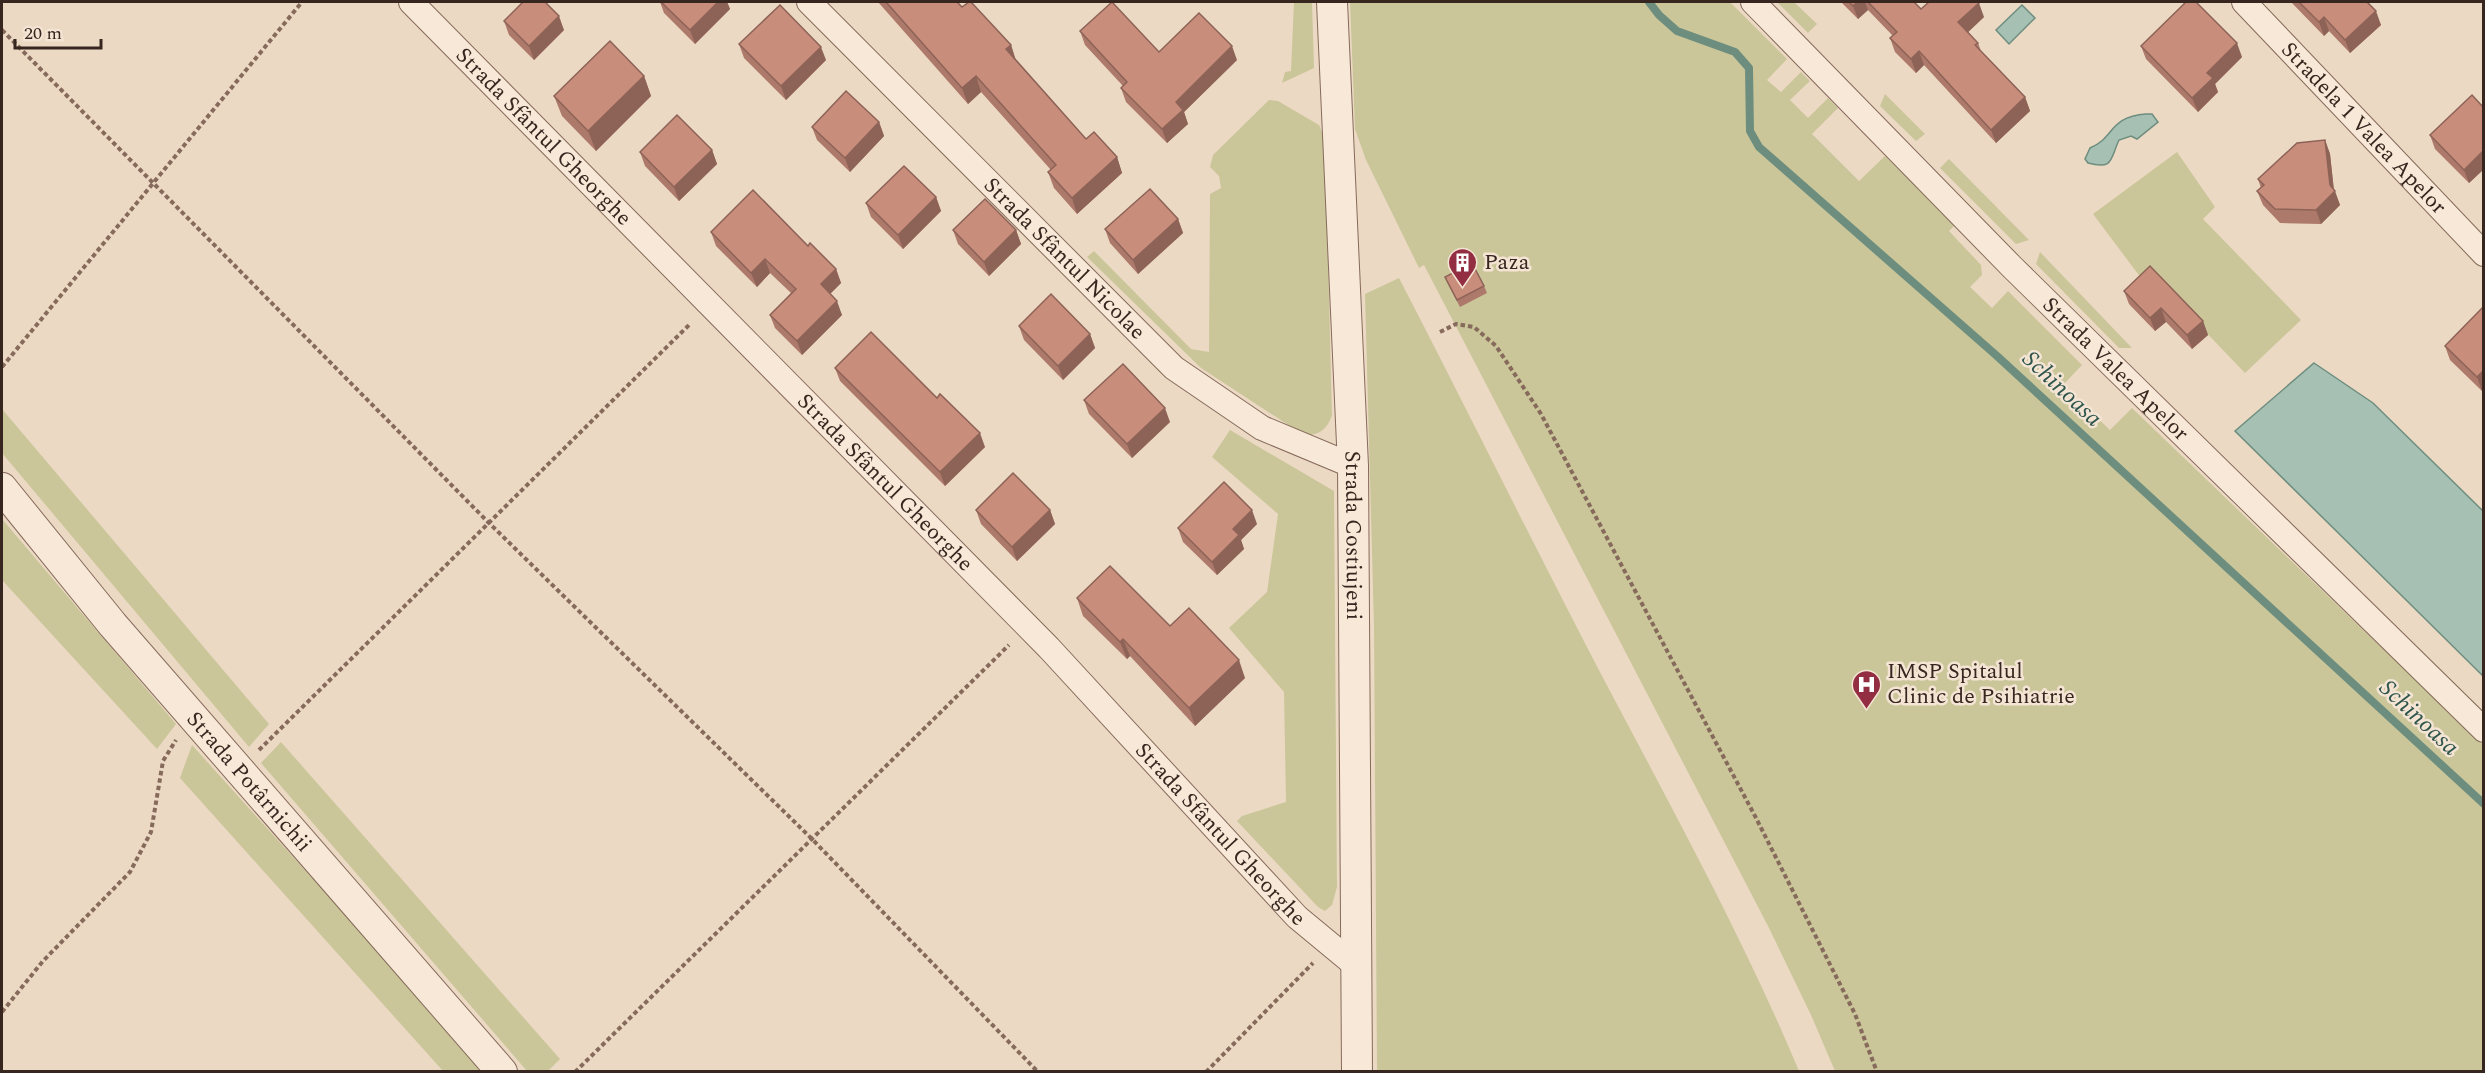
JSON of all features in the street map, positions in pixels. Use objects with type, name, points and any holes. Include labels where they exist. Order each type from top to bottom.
[{"type":"street","name":"Strada Sfântul Gheorghe","points":[[411,2],[1028,627],[1297,917],[1355,965]]},
{"type":"street","name":"Strada Sfântul Nicolae","points":[[809,2],[1174,369],[1262,428],[1353,465]]},
{"type":"street","name":"Strada Costiujeni","points":[[1332,2],[1353,465],[1357,1071]]},
{"type":"street","name":"Strada Valea Apelor","points":[[1753,2],[2012,267],[2484,730]]},
{"type":"street","name":"Stradela 1 Valea Apelor","points":[[2244,2],[2484,254]]},
{"type":"street","name":"Strada Potârnichii","points":[[2,488],[113,625],[502,1071]]},
{"type":"path","points":[[2,367],[302,2]]},
{"type":"path","points":[[2,30],[488,522],[812,839],[1038,1071]]},
{"type":"path","points":[[240,770],[710,304]]},
{"type":"path","points":[[1440,332],[1456,324],[1474,327],[1496,346],[1541,414],[1755,816],[1856,1014],[1877,1071]]},
{"type":"path","points":[[575,1071],[1028,627]]},
{"type":"path","points":[[2,1012],[43,961],[130,872],[151,832],[163,761],[176,741],[197,722]]},
{"type":"path","points":[[1206,1071],[1331,945]]},
{"type":"shaded area","points":[[1294,2],[1312,2],[1314,68],[1282,83],[1285,72],[1291,71]]},
{"type":"shaded area","name":"IMSP Spitalul Clinic de Psihiatrie","points":[[1350,2],[1730,2],[1787,59],[1767,80],[1781,92],[1801,72],[1810,81],[1790,100],[1808,118],[1828,98],[1838,108],[1812,134],[1859,181],[1885,156],[1955,225],[1949,231],[1981,265],[1982,275],[1970,287],[1992,308],[2008,291],[2082,365],[2063,385],[2110,430],[2132,408],[2483,745],[2483,1071],[1835,1071],[1768,926],[1424,265],[1419,268],[1366,160],[1355,129]]},
{"type":"shaded area","points":[[1777,2],[1794,2],[1817,24],[1808,33]]},
{"type":"shaded area","points":[[2022,5],[2035,18],[2009,44],[1996,30]]},
{"type":"shaded area","points":[[1885,94],[1925,134],[1916,141],[1880,106]]},
{"type":"shaded area","points":[[1269,100],[1278,101],[1319,125],[1325,139],[1332,415],[1322,430],[1305,436],[1201,368],[1087,257],[1094,251],[1191,349],[1209,352],[1210,194],[1221,188],[1219,176],[1210,167],[1213,155]]},
{"type":"shaded area","points":[[2152,114],[2158,122],[2137,139],[2131,136],[2119,140],[2107,164],[2088,163],[2085,159],[2090,148],[2104,139],[2118,123]]},
{"type":"shaded area","points":[[2177,152],[2215,207],[2203,219],[2301,320],[2245,373],[2148,272],[2141,278],[2093,214]]},
{"type":"shaded area","points":[[1949,159],[2029,240],[2016,244],[1940,168]]},
{"type":"shaded area","points":[[2040,252],[2132,348],[2119,348],[2036,264]]},
{"type":"shaded area","points":[[1399,278],[1729,920],[1799,1071],[1377,1071],[1374,626],[1365,294]]},
{"type":"shaded area","points":[[2314,363],[2373,403],[2483,511],[2483,676],[2235,431]]},
{"type":"shaded area","points":[[2,409],[269,724],[249,747],[2,453]]},
{"type":"shaded area","points":[[1230,430],[1334,491],[1337,887],[1332,905],[1325,911],[1318,907],[1237,821],[1242,816],[1286,802],[1284,692],[1229,628],[1267,592],[1278,514],[1212,457]]},
{"type":"shaded area","points":[[2,519],[176,724],[157,749],[2,580]]},
{"type":"shaded area","points":[[281,742],[560,1059],[548,1071],[527,1071],[261,763]]},
{"type":"shaded area","points":[[192,745],[486,1071],[443,1071],[180,778]]},
{"type":"building","points":[[523,2],[545,2],[559,16],[529,46],[504,21]]},
{"type":"building","points":[[661,2],[718,2],[690,30]]},
{"type":"building","points":[[886,2],[957,2],[962,7],[971,2],[1011,45],[1006,49],[1086,139],[1094,132],[1117,157],[1072,198],[1048,172],[1056,165],[976,76],[962,88]]},
{"type":"building","points":[[1112,2],[1159,52],[1199,13],[1232,46],[1176,102],[1183,110],[1162,129],[1121,88],[1127,82],[1080,31]]},
{"type":"building","points":[[1868,2],[1914,2],[1921,9],[1929,2],[1979,3],[1958,22],[1978,43],[1975,45],[2025,97],[1991,130],[1919,51],[1911,59],[1890,38],[1897,32]]},
{"type":"building","points":[[2186,2],[2196,2],[2237,43],[2207,73],[2213,78],[2192,98],[2141,46]]},
{"type":"building","points":[[2299,2],[2367,2],[2376,11],[2345,40],[2324,17],[2319,22]]},
{"type":"building","points":[[780,5],[821,47],[781,86],[739,44]]},
{"type":"building","points":[[610,41],[644,76],[588,131],[554,96]]},
{"type":"building","points":[[846,91],[879,122],[845,158],[812,127]]},
{"type":"building","points":[[2472,95],[2484,108],[2484,150],[2464,170],[2430,135]]},
{"type":"building","points":[[677,115],[712,150],[674,187],[640,152]]},
{"type":"building","points":[[2325,140],[2330,185],[2335,191],[2316,210],[2275,209],[2257,191],[2264,185],[2258,179],[2297,143]]},
{"type":"building","points":[[904,166],[936,197],[898,235],[866,203]]},
{"type":"building","points":[[1150,189],[1178,219],[1133,260],[1105,229]]},
{"type":"building","points":[[753,190],[808,246],[810,243],[836,269],[821,284],[837,301],[797,341],[770,315],[796,289],[765,259],[751,273],[711,232]]},
{"type":"building","points":[[985,199],[1016,230],[984,262],[953,230]]},
{"type":"building","name":"Paza","points":[[1472,263],[1484,286],[1457,300],[1445,277]]},
{"type":"building","points":[[2150,266],[2203,321],[2187,335],[2161,308],[2150,318],[2124,291]]},
{"type":"building","points":[[1051,294],[1090,334],[1058,366],[1019,326]]},
{"type":"building","points":[[2484,306],[2484,370],[2477,377],[2445,346]]},
{"type":"building","points":[[871,332],[937,398],[940,394],[980,433],[940,472],[835,368]]},
{"type":"building","points":[[1123,364],[1165,408],[1127,444],[1084,400]]},
{"type":"building","points":[[1013,473],[1050,510],[1012,547],[976,510]]},
{"type":"building","points":[[1224,482],[1252,510],[1233,529],[1239,535],[1212,562],[1178,528]]},
{"type":"building","points":[[1110,566],[1170,626],[1189,608],[1239,660],[1189,708],[1123,639],[1120,642],[1077,598]]},
{"type":"waterway","name":"Schinoasa","points":[[1649,2],[1659,15],[1677,31],[1735,52],[1749,68],[1750,131],[1759,147],[1997,356],[2484,804]]},
{"type":"place","name":"Paza","points":[[1463,288]]},
{"type":"place","name":"IMSP Spitalul Clinic de Psihiatrie","points":[[1866,710]]}]
